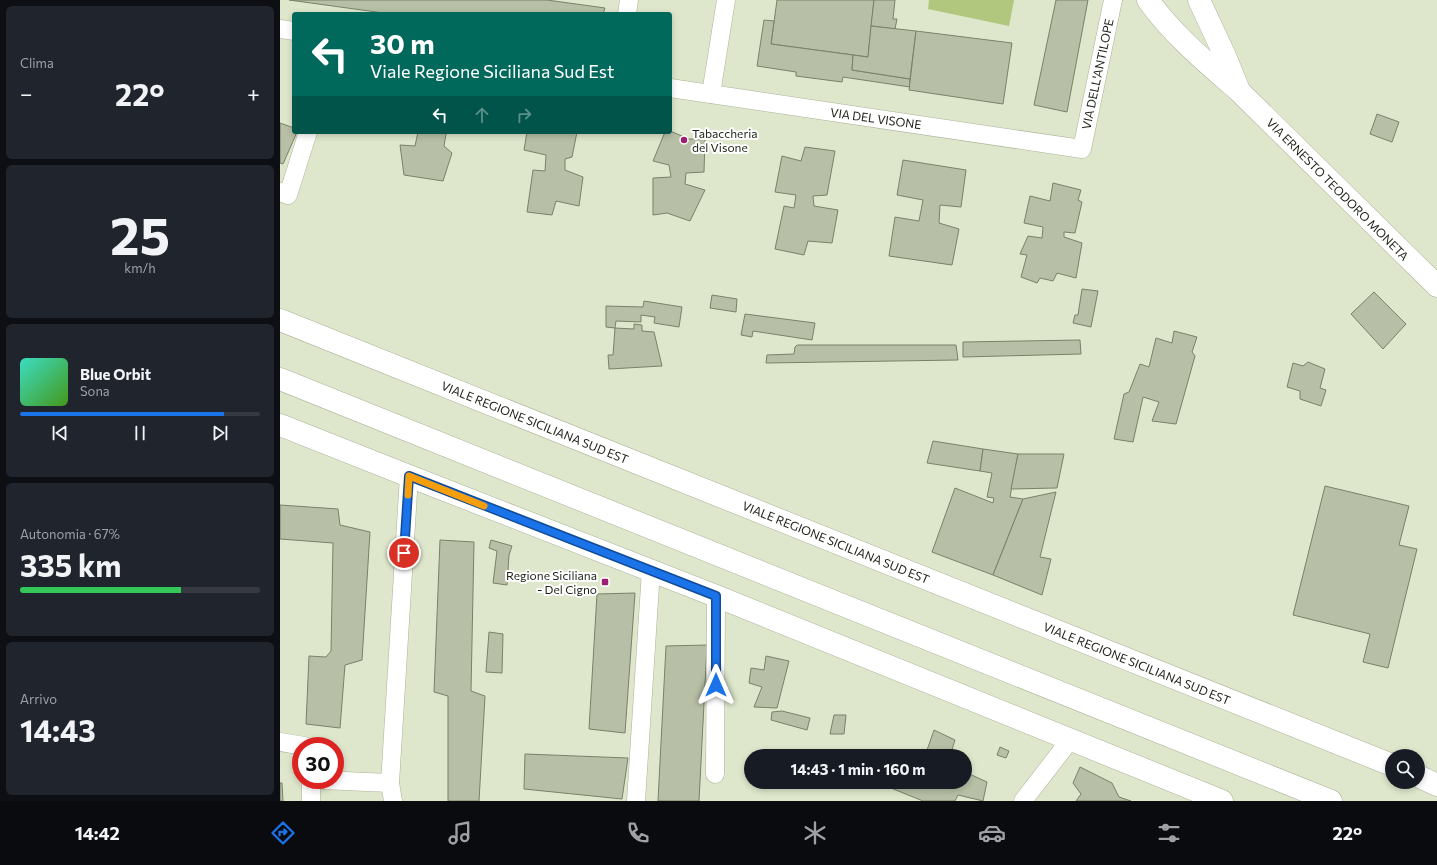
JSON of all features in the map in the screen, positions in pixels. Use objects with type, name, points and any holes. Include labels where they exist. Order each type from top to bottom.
[{"type":"main road","name":"VIA ERNESTO TEODORO MONETA","points":[[1148,0],[1158,14],[1208,64],[1239,91],[1437,286]]},
{"type":"main road","name":"VIA ERNESTO TEODORO MONETA","points":[[1199,0],[1225,56],[1239,91]]},
{"type":"main road","name":"VIALE REGIONE SICILIANA SUD EST","points":[[280,320],[1385,762]]},
{"type":"main road","points":[[280,379],[1331,801]]},
{"type":"main road","points":[[280,425],[651,570],[1222,801]]},
{"type":"main road","points":[[1425,779],[1437,785]]},
{"type":"street","points":[[627,12],[629,0]]},
{"type":"street","points":[[711,94],[726,0]]},
{"type":"street","name":"VIA DELL'ANTILOPE","points":[[1082,149],[1113,0]]},
{"type":"street","points":[[280,29],[292,31]]},
{"type":"street","name":"VIA DEL VISONE","points":[[672,88],[1082,149]]},
{"type":"street","points":[[284,193],[307,134]]},
{"type":"street","points":[[393,801],[390,783],[409,476]]},
{"type":"street","points":[[636,801],[651,570]]},
{"type":"street","points":[[715,774],[716,596]]},
{"type":"street","points":[[1023,801],[1070,740]]},
{"type":"street","points":[[280,742],[292,744]]},
{"type":"street","points":[[344,781],[390,783]]},
{"type":"street","points":[[311,789],[311,801]]},
{"type":"green space","points":[[929,0],[1014,0],[1009,26],[928,9]]},
{"type":"building","points":[[289,0],[547,0],[605,8],[604,12],[376,12]]},
{"type":"building","points":[[777,0],[874,0],[868,57],[771,44]]},
{"type":"building","points":[[874,0],[895,0],[893,19],[897,19],[895,29],[871,26]]},
{"type":"building","points":[[1056,0],[1088,0],[1067,112],[1034,105]]},
{"type":"building","points":[[764,20],[774,21],[771,44],[853,55],[852,70],[910,79],[910,87],[843,77],[842,82],[796,76],[796,72],[757,66]]},
{"type":"building","points":[[871,26],[916,31],[910,79],[852,70],[853,55],[868,57]]},
{"type":"building","points":[[916,31],[1012,43],[1003,104],[909,90]]},
{"type":"building","points":[[1377,114],[1399,122],[1392,142],[1370,134]]},
{"type":"building","points":[[280,123],[292,127],[292,134],[296,134],[283,164],[280,163]]},
{"type":"building","points":[[672,132],[689,139],[705,139],[704,172],[686,173],[685,184],[705,190],[690,221],[667,213],[653,215],[653,178],[671,177],[669,165],[653,161],[664,134],[672,134]]},
{"type":"building","points":[[418,134],[446,134],[444,146],[452,153],[443,181],[404,175],[400,145],[415,146]]},
{"type":"building","points":[[527,134],[577,134],[572,157],[565,159],[565,170],[583,177],[579,206],[556,201],[552,215],[527,212],[533,170],[545,171],[546,155],[524,150]]},
{"type":"building","points":[[805,147],[835,151],[827,195],[813,196],[814,206],[838,210],[832,243],[808,241],[804,255],[775,249],[784,206],[794,208],[796,195],[775,192],[782,156],[801,161]]},
{"type":"building","points":[[903,160],[966,170],[961,207],[940,205],[939,223],[959,229],[952,265],[889,256],[895,217],[919,221],[923,200],[897,195]]},
{"type":"building","points":[[1053,183],[1081,190],[1078,200],[1082,202],[1075,233],[1064,232],[1064,237],[1082,243],[1076,278],[1057,273],[1053,281],[1040,278],[1037,283],[1021,277],[1027,255],[1020,254],[1028,236],[1042,238],[1043,227],[1024,223],[1030,196],[1050,201]]},
{"type":"building","points":[[1082,289],[1098,291],[1091,327],[1073,323],[1075,315],[1078,315]]},
{"type":"building","points":[[1374,292],[1406,324],[1383,349],[1351,314]]},
{"type":"building","points":[[712,295],[737,299],[736,312],[710,308]]},
{"type":"building","points":[[644,301],[682,307],[679,327],[654,323],[655,317],[641,315],[641,322],[616,321],[615,328],[606,327],[606,306],[643,307]]},
{"type":"building","points":[[745,314],[815,323],[812,340],[753,331],[752,337],[741,335]]},
{"type":"building","points":[[634,324],[642,325],[642,331],[654,332],[662,366],[609,369],[608,355],[613,355],[615,328],[634,329]]},
{"type":"building","points":[[1174,331],[1197,337],[1192,352],[1195,356],[1176,424],[1152,421],[1159,402],[1143,397],[1133,442],[1114,439],[1124,394],[1129,392],[1140,364],[1149,367],[1156,338],[1172,343]]},
{"type":"building","points":[[1080,340],[1081,354],[963,357],[963,342]]},
{"type":"building","points":[[797,345],[956,345],[958,360],[766,363],[767,355],[794,354],[795,347]]},
{"type":"building","points":[[1308,362],[1325,369],[1320,388],[1326,390],[1321,406],[1300,399],[1300,391],[1287,387],[1293,363],[1303,366]]},
{"type":"building","points":[[933,441],[983,449],[980,471],[927,463]]},
{"type":"building","points":[[983,449],[1018,454],[1010,497],[1023,499],[993,575],[932,552],[955,488],[993,503],[994,498],[987,497],[992,473],[980,471]]},
{"type":"building","points":[[1018,454],[1064,454],[1057,488],[1011,489]]},
{"type":"building","points":[[1325,486],[1409,506],[1399,545],[1417,549],[1388,668],[1363,662],[1370,634],[1293,615]]},
{"type":"building","points":[[1056,492],[1040,557],[1051,559],[1042,595],[993,575],[1023,499]]},
{"type":"building","points":[[280,505],[338,509],[340,525],[370,532],[362,660],[345,665],[340,728],[306,724],[309,656],[326,657],[331,651],[333,543],[280,539]]},
{"type":"building","points":[[440,540],[474,542],[471,691],[485,696],[479,801],[448,801],[448,696],[434,692]]},
{"type":"building","points":[[491,540],[512,546],[509,555],[507,585],[493,583],[497,551],[489,548]]},
{"type":"building","points":[[635,593],[625,733],[589,729],[597,594]]},
{"type":"building","points":[[489,632],[503,634],[502,673],[486,672]]},
{"type":"building","points":[[707,645],[699,801],[658,801],[666,646]]},
{"type":"building","points":[[766,656],[789,661],[777,708],[754,707],[762,687],[749,683],[751,668],[764,670]]},
{"type":"building","points":[[782,711],[810,718],[807,730],[771,720],[772,712]]},
{"type":"building","points":[[834,715],[846,715],[844,734],[830,734]]},
{"type":"building","points":[[934,730],[955,740],[952,749],[927,749]]},
{"type":"building","points":[[1000,747],[1009,751],[1006,758],[997,755]]},
{"type":"building","points":[[525,754],[628,758],[622,799],[524,789]]},
{"type":"building","points":[[1080,767],[1112,783],[1119,797],[1131,801],[1076,801],[1081,794],[1073,783]]},
{"type":"building","points":[[972,775],[987,782],[983,801],[958,795],[955,801],[923,801],[893,789],[972,789]]},
{"type":"building","points":[[280,783],[282,783],[283,801],[280,801]]},
{"type":"slow traffic","points":[[408,495],[409,476],[484,506]]},
{"type":"place","name":"Tabaccheria del Visone","points":[[684,140]]},
{"type":"place","name":"Regione Siciliana - Del Cigno","points":[[605,582]]},
{"type":"route","points":[[404,553],[409,476],[716,596],[716,685]]}]
